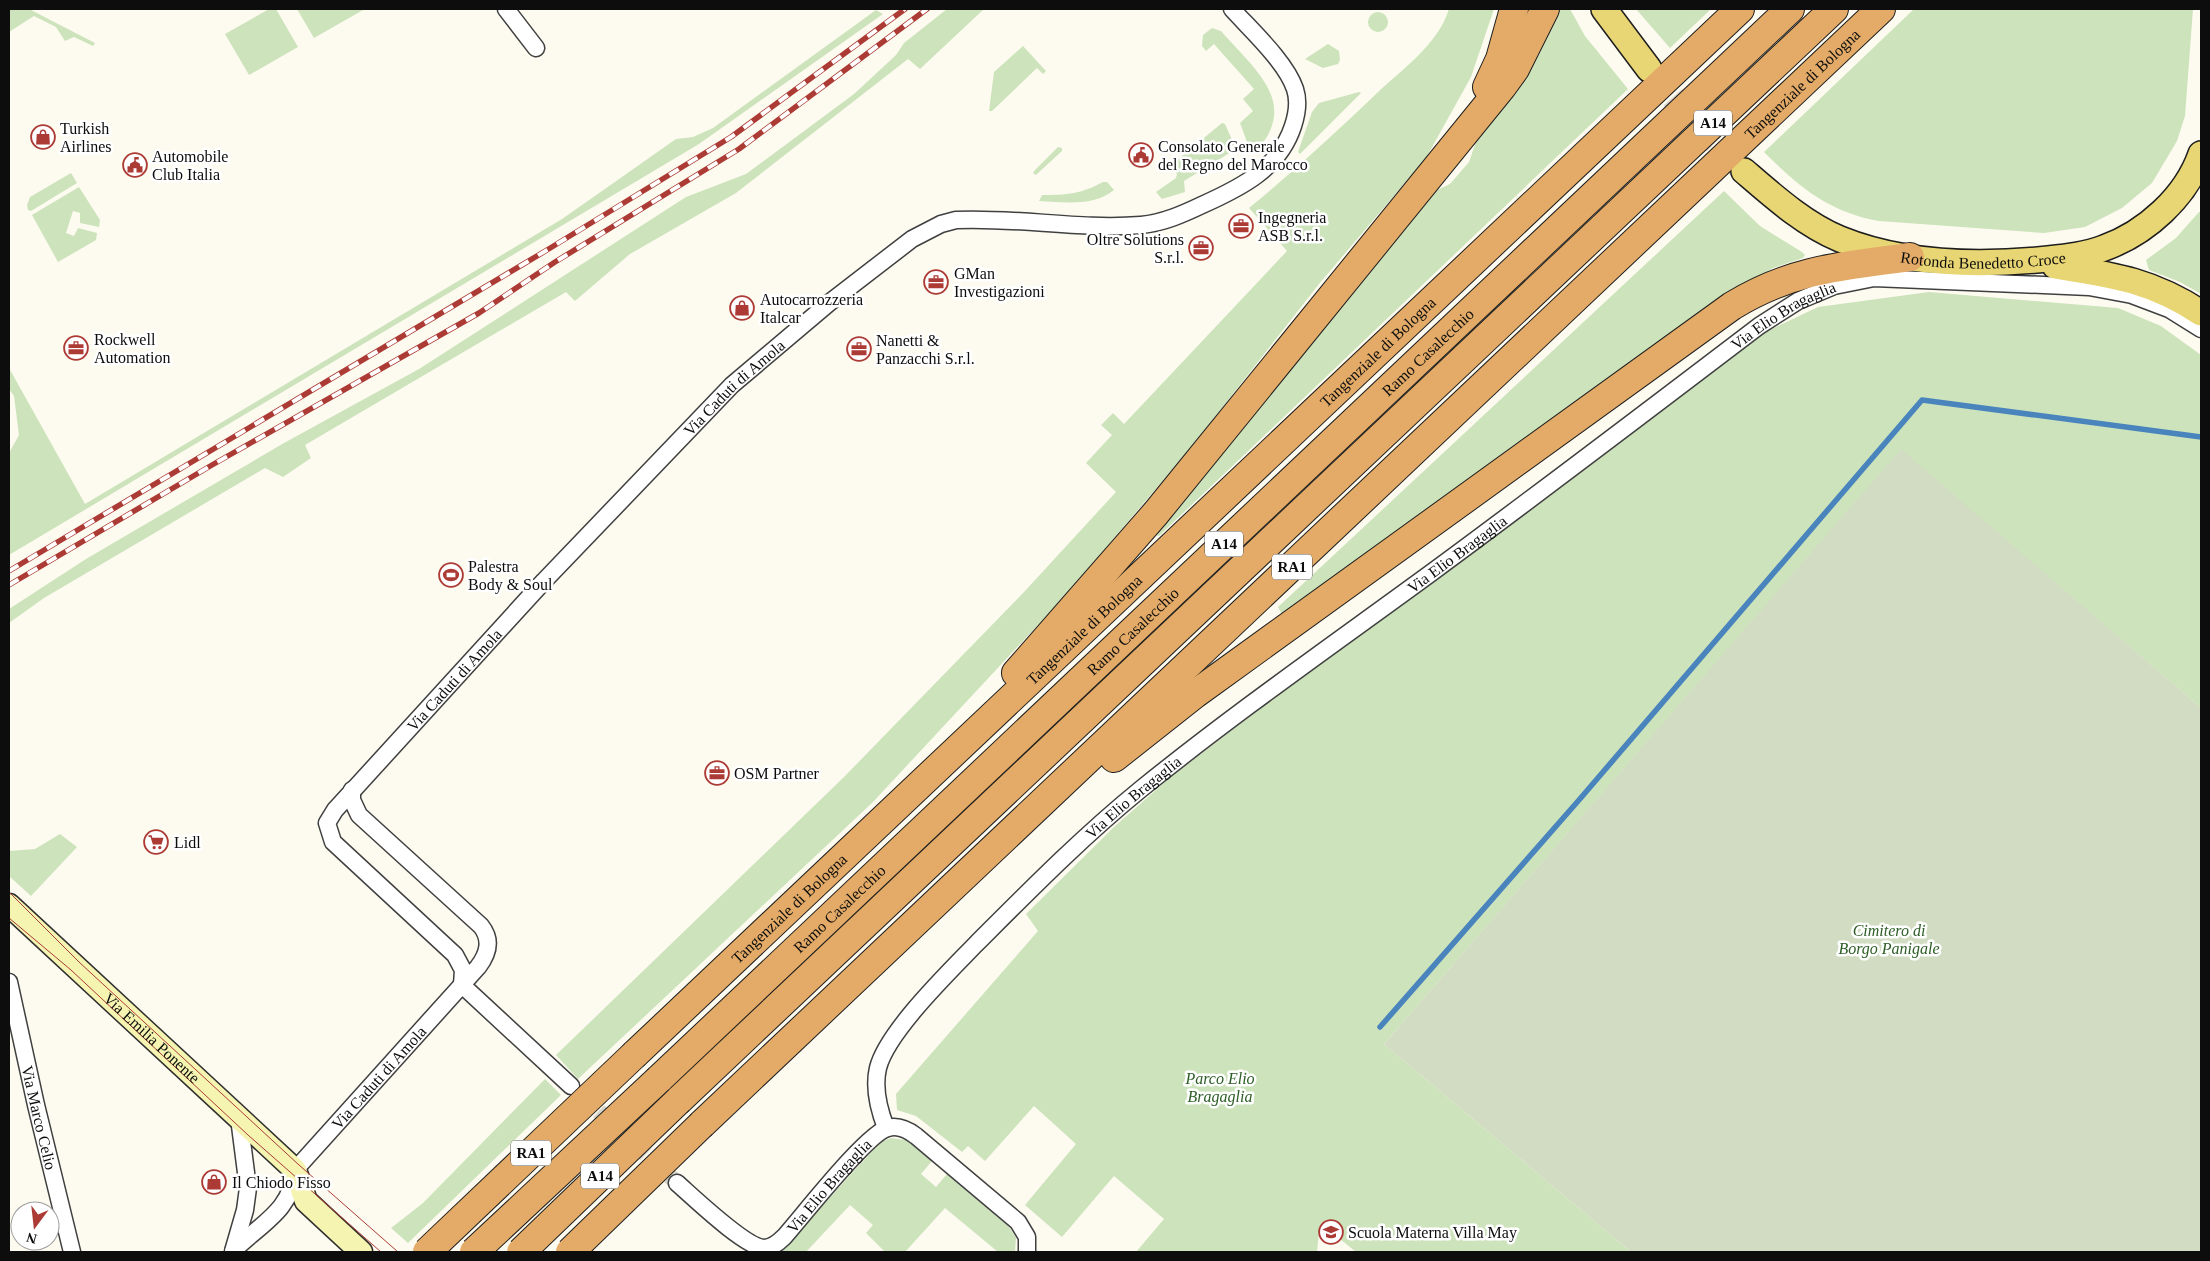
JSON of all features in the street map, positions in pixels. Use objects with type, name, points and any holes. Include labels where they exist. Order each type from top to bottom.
[{"type":"highway","points":[[1450,150],[1491,80],[1502,52],[1514,9]]},
{"type":"highway","points":[[832,870],[1042,644],[1131,542],[1515,69],[1545,9]]},
{"type":"highway","name":"Tangenziale di Bologna","points":[[427,1252],[1740,9]]},
{"type":"highway","name":"Ramo Casalecchio","points":[[474,1252],[1790,9]]},
{"type":"highway","name":"Ramo Casalecchio","points":[[521,1252],[679,1100],[1834,9]]},
{"type":"highway","name":"Tangenziale di Bologna","points":[[570,1252],[702,1124],[1881,9]]},
{"type":"highway","points":[[906,933],[1112,760],[1195,694],[1732,306],[1764,287],[1808,272],[1910,257]]},
{"type":"main road","points":[[1604,9],[1649,69]]},
{"type":"main road","name":"Rotonda Benedetto Croce","points":[[1744,171],[1785,205],[1819,229],[1862,247],[1910,257],[1963,262],[2026,261],[2086,254],[2102,249],[2137,232],[2166,208],[2190,177],[2201,154]]},
{"type":"main road","points":[[2026,261],[2124,277],[2179,298],[2201,313]]},
{"type":"main road","name":"Via Emilia Ponente","points":[[9,905],[295,1170]]},
{"type":"main road","points":[[295,1170],[303,1194],[312,1208],[362,1252]]},
{"type":"street","points":[[506,9],[536,48]]},
{"type":"street","name":"Via Caduti di Amola","points":[[462,985],[462,964],[333,842],[328,829],[329,818],[352,790],[544,580],[708,409],[783,341],[912,239],[941,224],[956,220],[1087,227],[1151,223],[1180,215],[1236,189],[1266,168],[1280,152],[1291,132],[1297,110],[1295,89],[1284,69],[1232,9]]},
{"type":"street","name":"Via Elio Bragaglia","points":[[886,1128],[877,1102],[877,1088],[878,1068],[888,1046],[933,988],[1050,869],[1139,790],[1268,690],[1453,557],[1759,326],[1798,301],[1834,286],[1874,278],[2089,287],[2132,296],[2169,309],[2201,329]]},
{"type":"street","name":"Via Caduti di Amola","points":[[295,1170],[484,960],[488,947],[486,934],[481,926],[359,815],[352,800],[352,790]]},
{"type":"street","name":"Via Marco Celio","points":[[9,982],[36,1105],[72,1252]]},
{"type":"street","points":[[462,985],[571,1086]]},
{"type":"street","points":[[232,1251],[245,1210],[248,1188],[239,1118]]},
{"type":"street","name":"Via Elio Bragaglia","points":[[677,1183],[742,1238],[764,1250],[784,1237],[868,1140],[886,1128],[897,1127],[910,1131],[992,1198],[1023,1229],[1027,1237],[1026,1252]]},
{"type":"street","points":[[283,1208],[290,1194],[295,1170]]},
{"type":"street","points":[[232,1251],[253,1231],[283,1208],[291,1206],[312,1208]]},
{"type":"green space","points":[[9,9],[29,9],[95,43],[93,46],[74,37],[65,41],[56,27],[34,16],[9,32]]},
{"type":"green space","points":[[269,9],[276,9],[298,47],[249,75],[225,34]]},
{"type":"green space","points":[[297,9],[362,9],[363,10],[314,38]]},
{"type":"green space","points":[[947,9],[984,9],[920,69],[908,59],[736,193],[630,254],[575,301],[566,292],[305,445],[311,458],[283,477],[265,468],[44,598],[9,623],[9,609],[86,559],[284,443],[419,369],[686,197],[746,174],[854,94],[896,55],[904,43]]},
{"type":"green space","points":[[1449,9],[1494,9],[1471,77],[1426,158],[1319,284],[1189,450],[1062,599],[873,802],[578,1079],[556,1055],[844,777],[1024,592],[1116,492],[1086,463],[1112,435],[1101,425],[1113,413],[1124,424],[1287,251],[1249,208],[1313,153],[1418,56],[1444,22]]},
{"type":"green space","points":[[1559,9],[1570,9],[1585,36],[1628,89],[1159,536],[1156,535],[1433,192],[1450,184],[1469,162],[1478,136],[1539,55]]},
{"type":"green space","points":[[1636,9],[1711,9],[1670,48]]},
{"type":"green space","points":[[1914,9],[2193,9],[2185,116],[2177,141],[2152,183],[2122,208],[2085,227],[2044,233],[1879,221],[1845,211],[1803,187],[1764,152]]},
{"type":"green space","points":[[876,10],[883,14],[699,144],[9,555],[9,453],[19,435],[14,396],[9,389],[9,368],[85,504],[562,219],[676,139],[693,137],[713,128]]},
{"type":"green space","points":[[1378,12],[1385,15],[1388,22],[1385,29],[1378,32],[1371,29],[1368,22],[1371,15]]},
{"type":"green space","points":[[1212,28],[1221,31],[1259,73],[1268,88],[1273,103],[1274,119],[1268,135],[1254,153],[1251,153],[1240,123],[1253,111],[1243,99],[1254,89],[1214,44],[1206,51],[1202,46],[1203,35]]},
{"type":"green space","points":[[1328,44],[1339,51],[1340,60],[1338,64],[1323,68],[1305,59]]},
{"type":"green space","points":[[1023,46],[1046,71],[1043,74],[1037,68],[992,111],[989,111],[994,72]]},
{"type":"green space","points":[[1361,93],[1300,154],[1298,152],[1312,112],[1319,103]]},
{"type":"green space","points":[[1222,123],[1225,124],[1236,149],[1184,181],[1185,192],[1162,199],[1156,192],[1176,178],[1177,174],[1170,166]]},
{"type":"green space","points":[[1058,147],[1062,148],[1062,151],[1036,175],[1033,173],[1035,170]]},
{"type":"green space","points":[[71,173],[77,183],[31,211],[28,210],[27,205],[30,197]]},
{"type":"green space","points":[[1107,182],[1114,190],[1097,199],[1078,202],[1039,201],[1042,195],[1074,193]]},
{"type":"green space","points":[[79,187],[100,220],[99,227],[80,223],[80,213],[73,211],[66,233],[74,236],[78,228],[97,233],[96,240],[58,262],[32,215]]},
{"type":"green space","points":[[1724,191],[1760,226],[1802,252],[1805,255],[1803,258],[1773,268],[1738,288],[1283,616],[1278,607]]},
{"type":"green space","points":[[2201,212],[2201,294],[2180,282],[2149,270],[2146,260],[2176,238]]},
{"type":"green space","name":"Parco Elio Bragaglia","points":[[1929,292],[2118,308],[2161,326],[2201,355],[2201,708],[1901,450],[1384,1044],[1631,1252],[1356,1252],[1340,1239],[1339,1231],[1319,1232],[1317,1252],[1136,1252],[1164,1219],[1114,1176],[1062,1237],[1025,1205],[1076,1144],[1034,1106],[985,1161],[968,1146],[962,1152],[916,1116],[897,1110],[896,1094],[1038,931],[1026,914],[1115,826],[1172,776],[1319,663],[1759,335],[1818,307]]},
{"type":"green space","name":"Cimitero di Borgo Panigale","points":[[1901,449],[2201,708],[2201,1252],[1631,1252],[1384,1044]]},
{"type":"green space","points":[[60,834],[77,847],[31,896],[9,876],[9,851],[35,849]]},
{"type":"green space","points":[[545,1079],[561,1095],[408,1243],[391,1228],[423,1203]]},
{"type":"green space","points":[[891,1138],[906,1140],[932,1161],[921,1174],[936,1187],[947,1174],[1009,1227],[1016,1238],[1015,1252],[998,1252],[945,1208],[905,1252],[885,1252],[866,1233],[873,1225],[850,1205],[806,1252],[780,1252],[875,1148],[883,1141]]},
{"type":"waterway","points":[[1380,1027],[1579,800],[1922,400],[2201,437]]},
{"type":"tunnel","points":[[1649,69],[1693,120],[1741,168]]},
{"type":"tunnel","points":[[581,1095],[677,1183]]},
{"type":"tram line","points":[[9,892],[79,962],[299,1165],[398,1252]]},
{"type":"tram line","points":[[9,918],[71,970],[248,1135],[381,1252]]},
{"type":"railway","points":[[9,571],[547,250],[731,137],[905,9]]},
{"type":"railway","points":[[9,585],[212,465],[479,313],[555,262],[739,149],[927,9]]},
{"type":"place","name":"Turkish Airlines","points":[[43,137]]},
{"type":"place","name":"Consolato Generale del Regno del Marocco","points":[[1141,155]]},
{"type":"place","name":"Automobile Club Italia","points":[[135,165]]},
{"type":"place","name":"Ingegneria ASB S.r.l.","points":[[1241,226]]},
{"type":"place","name":"Oltre Solutions S.r.l.","points":[[1201,248]]},
{"type":"place","name":"GMan Investigazioni","points":[[936,282]]},
{"type":"place","name":"Autocarrozzeria Italcar","points":[[742,308]]},
{"type":"place","name":"Rockwell Automation","points":[[76,348]]},
{"type":"place","name":"Nanetti & Panzacchi S.r.l.","points":[[859,349]]},
{"type":"place","name":"Palestra Body & Soul","points":[[451,575]]},
{"type":"place","name":"OSM Partner","points":[[717,773]]},
{"type":"place","name":"Lidl","points":[[156,842]]},
{"type":"place","name":"Il Chiodo Fisso","points":[[214,1182]]},
{"type":"place","name":"Scuola Materna Villa May","points":[[1331,1232]]}]
